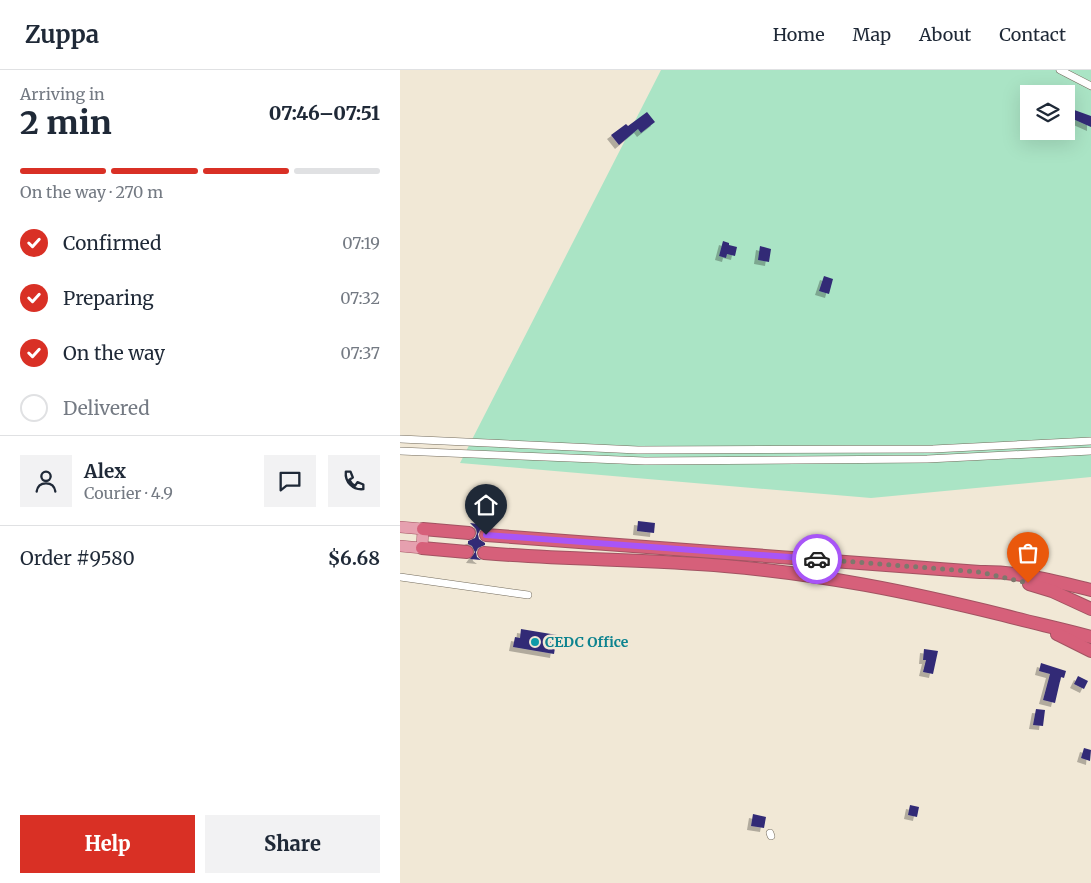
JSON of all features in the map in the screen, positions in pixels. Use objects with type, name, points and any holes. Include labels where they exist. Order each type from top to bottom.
[{"type":"highway","points":[[423,529],[469,533]]},
{"type":"highway","points":[[486,535],[1015,574],[1091,590]]},
{"type":"highway","points":[[422,548],[467,552]]},
{"type":"highway","points":[[484,553],[562,559],[651,560],[800,574],[881,587],[1045,624],[1091,637]]},
{"type":"highway","points":[[980,572],[1040,587],[1091,609]]},
{"type":"highway","points":[[1023,620],[1091,651]]},
{"type":"main road","points":[[400,527],[423,529],[422,548],[400,546]]},
{"type":"street","points":[[1060,70],[1091,86]]},
{"type":"street","points":[[400,439],[638,450],[933,449],[1091,441]]},
{"type":"street","points":[[400,450],[645,461],[926,459],[1091,451]]},
{"type":"street","points":[[400,577],[528,595]]},
{"type":"green space","points":[[661,70],[1091,70],[1091,477],[871,498],[460,463]]},
{"type":"building","points":[[1075,110],[1091,116],[1091,127],[1075,120]]},
{"type":"building","points":[[647,112],[655,122],[641,133],[638,129],[619,145],[611,135],[626,124],[628,126]]},
{"type":"building","points":[[723,241],[737,247],[735,256],[727,254],[726,258],[719,256]]},
{"type":"building","points":[[760,246],[771,249],[769,262],[758,260]]},
{"type":"building","points":[[824,276],[833,279],[829,294],[819,291]]},
{"type":"building","points":[[638,521],[655,523],[654,533],[637,531]]},
{"type":"building","points":[[470,523],[486,525],[478,534],[479,539],[485,543],[476,552],[477,557],[481,560],[470,559],[475,552],[472,546],[468,544],[468,541],[475,538],[477,533]]},
{"type":"building","name":"CEDC Office","points":[[521,629],[557,635],[554,654],[513,647],[515,637],[520,638]]},
{"type":"building","points":[[924,649],[938,651],[933,674],[923,672],[926,660],[923,660]]},
{"type":"building","points":[[1041,663],[1066,671],[1064,678],[1061,677],[1055,703],[1043,700],[1050,674],[1039,671]]},
{"type":"building","points":[[1078,676],[1088,681],[1084,689],[1074,684]]},
{"type":"building","points":[[1036,709],[1045,710],[1043,726],[1033,725]]},
{"type":"building","points":[[1084,748],[1091,750],[1090,761],[1081,758]]},
{"type":"building","points":[[910,805],[919,807],[917,817],[908,815]]},
{"type":"building","points":[[753,814],[766,817],[764,828],[751,826]]},
{"type":"way so far","points":[[817,559],[980,572],[1028,583]]},
{"type":"place","name":"CEDC Office","points":[[535,642]]},
{"type":"route","points":[[486,535],[817,559]]}]
